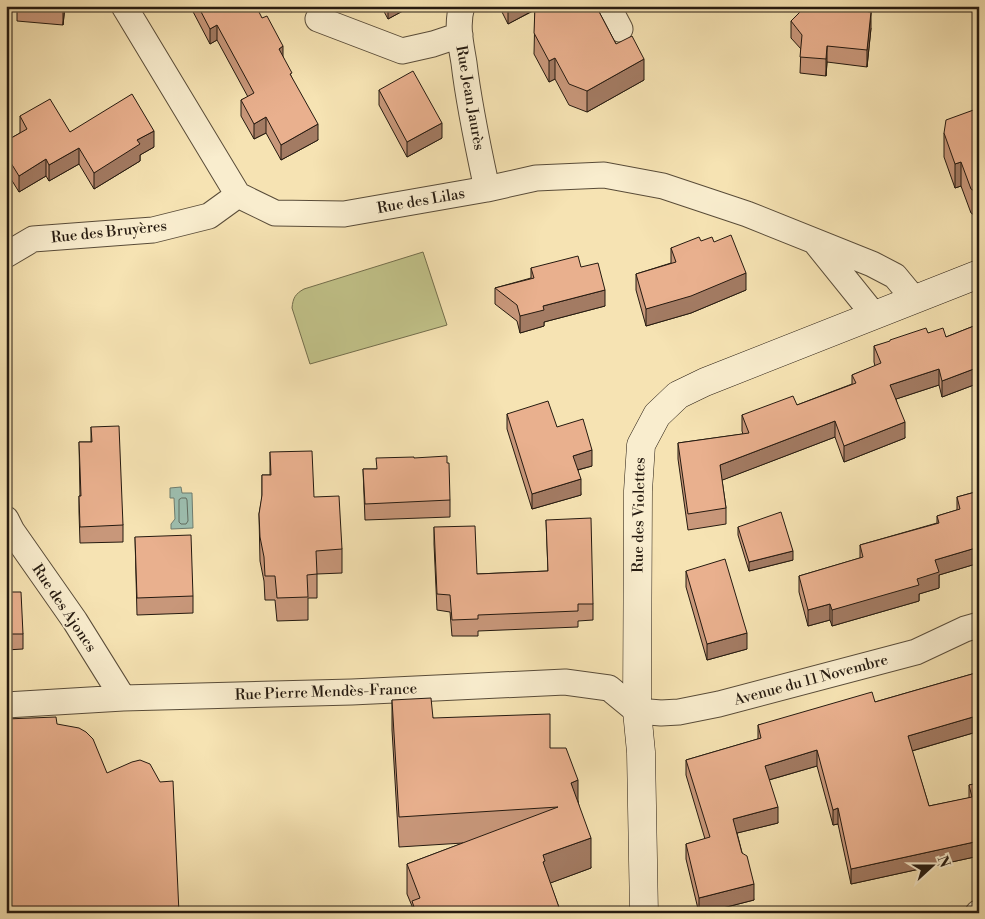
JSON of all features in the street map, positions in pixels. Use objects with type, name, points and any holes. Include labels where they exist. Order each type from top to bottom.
[{"type":"street","points":[[124,6],[238,195]]},
{"type":"street","name":"Rue Jean Jaurès","points":[[462,6],[459,17],[460,35],[470,110],[487,189]]},
{"type":"street","points":[[608,6],[620,29]]},
{"type":"street","points":[[318,20],[402,51],[460,35]]},
{"type":"street","name":"Rue des Lilas","points":[[238,195],[275,213],[344,214],[487,189],[536,178],[604,175],[663,186],[747,214],[872,264],[895,276],[914,299]]},
{"type":"street","name":"Rue des Bruyères","points":[[6,255],[33,239],[154,230],[209,216],[238,195]]},
{"type":"street","name":"Rue des Lilas","points":[[816,243],[874,315]]},
{"type":"street","name":"Rue des Violettes","points":[[644,913],[640,752],[637,711],[638,491],[641,445],[657,415],[678,395],[706,382],[979,274]]},
{"type":"street","name":"Rue des Ajoncs","points":[[6,519],[12,531],[75,621],[123,698]]},
{"type":"street","name":"Avenue du 11 Novembre","points":[[637,711],[679,712],[719,704],[916,652],[965,629],[979,625]]},
{"type":"street","name":"Rue Pierre Mendès-France","points":[[6,705],[123,698],[367,691],[566,682],[609,688],[637,711]]},
{"type":"green space","points":[[423,252],[447,325],[310,364],[292,308],[297,295],[304,289]]},
{"type":"water","points":[[181,487],[182,493],[192,493],[193,528],[171,529],[171,524],[175,519],[174,498],[170,498],[170,488]]},
{"type":"building","points":[[33,6],[64,6],[63,9]]},
{"type":"building","points":[[198,6],[245,6],[247,9],[256,6],[262,18],[267,16],[283,46],[279,49],[292,73],[290,74],[318,124],[281,145],[266,117],[254,124],[241,100],[254,93],[217,25],[210,29]]},
{"type":"building","points":[[535,6],[596,6],[616,44],[632,36],[644,59],[587,91],[569,84],[555,58],[549,61],[534,33]]},
{"type":"building","points":[[806,6],[842,6],[841,8],[871,12],[867,50],[827,46],[826,59],[800,57],[802,35],[791,21]]},
{"type":"building","points":[[413,71],[442,123],[407,142],[379,90]]},
{"type":"building","points":[[132,94],[154,131],[137,140],[140,144],[94,173],[79,148],[49,165],[46,159],[19,176],[6,155],[6,141],[27,129],[20,116],[50,99],[70,132]]},
{"type":"building","points":[[979,108],[979,194],[971,189],[961,162],[955,164],[944,133],[946,120]]},
{"type":"building","points":[[731,235],[746,273],[691,296],[646,309],[636,274],[676,262],[671,248],[699,237],[701,241],[712,237],[714,242]]},
{"type":"building","points":[[578,256],[581,267],[598,263],[605,290],[543,306],[544,310],[520,316],[517,305],[495,288],[534,278],[531,268]]},
{"type":"building","points":[[979,324],[979,367],[942,381],[939,369],[890,385],[905,422],[844,446],[835,421],[720,465],[726,508],[688,514],[678,443],[749,433],[742,415],[793,396],[797,405],[856,383],[852,375],[881,363],[874,346],[926,328],[928,333],[943,328],[946,337]]},
{"type":"building","points":[[548,401],[557,427],[583,419],[592,450],[573,456],[581,479],[532,494],[507,414]]},
{"type":"building","points":[[119,426],[123,525],[80,527],[79,442],[92,442],[91,427]]},
{"type":"building","points":[[312,451],[314,497],[339,496],[342,549],[316,551],[317,574],[307,575],[308,597],[277,598],[275,576],[265,576],[260,537],[259,514],[262,495],[262,475],[271,475],[270,452]]},
{"type":"building","points":[[447,456],[447,463],[449,463],[450,500],[365,504],[363,469],[377,469],[376,458]]},
{"type":"building","points":[[979,491],[979,547],[935,560],[939,572],[917,579],[919,585],[832,610],[830,604],[808,610],[799,576],[863,557],[860,545],[939,523],[937,516],[960,509],[957,497]]},
{"type":"building","points":[[781,512],[793,551],[749,562],[738,527]]},
{"type":"building","points":[[591,518],[593,604],[578,604],[578,611],[478,615],[478,619],[452,620],[450,595],[437,594],[434,527],[475,526],[477,574],[548,571],[546,520]]},
{"type":"building","points":[[191,535],[193,596],[137,598],[135,537]]},
{"type":"building","points":[[725,559],[747,633],[707,644],[686,571]]},
{"type":"building","points":[[6,592],[21,592],[23,634],[6,634]]},
{"type":"building","points":[[979,672],[979,738],[973,717],[908,736],[929,806],[972,797],[969,785],[979,783],[979,841],[851,869],[838,808],[833,810],[817,750],[765,766],[778,807],[733,819],[742,853],[747,856],[754,884],[699,898],[686,844],[710,837],[686,760],[761,738],[758,725],[872,692],[875,702]]},
{"type":"building","points":[[431,698],[433,718],[550,714],[550,748],[566,748],[578,780],[571,783],[591,838],[543,855],[545,861],[543,862],[561,913],[416,913],[412,901],[420,898],[407,864],[558,807],[399,817],[392,700]]},
{"type":"building","points":[[56,717],[57,724],[79,728],[93,739],[107,773],[140,760],[150,764],[160,782],[173,781],[179,913],[6,913],[6,719]]}]
